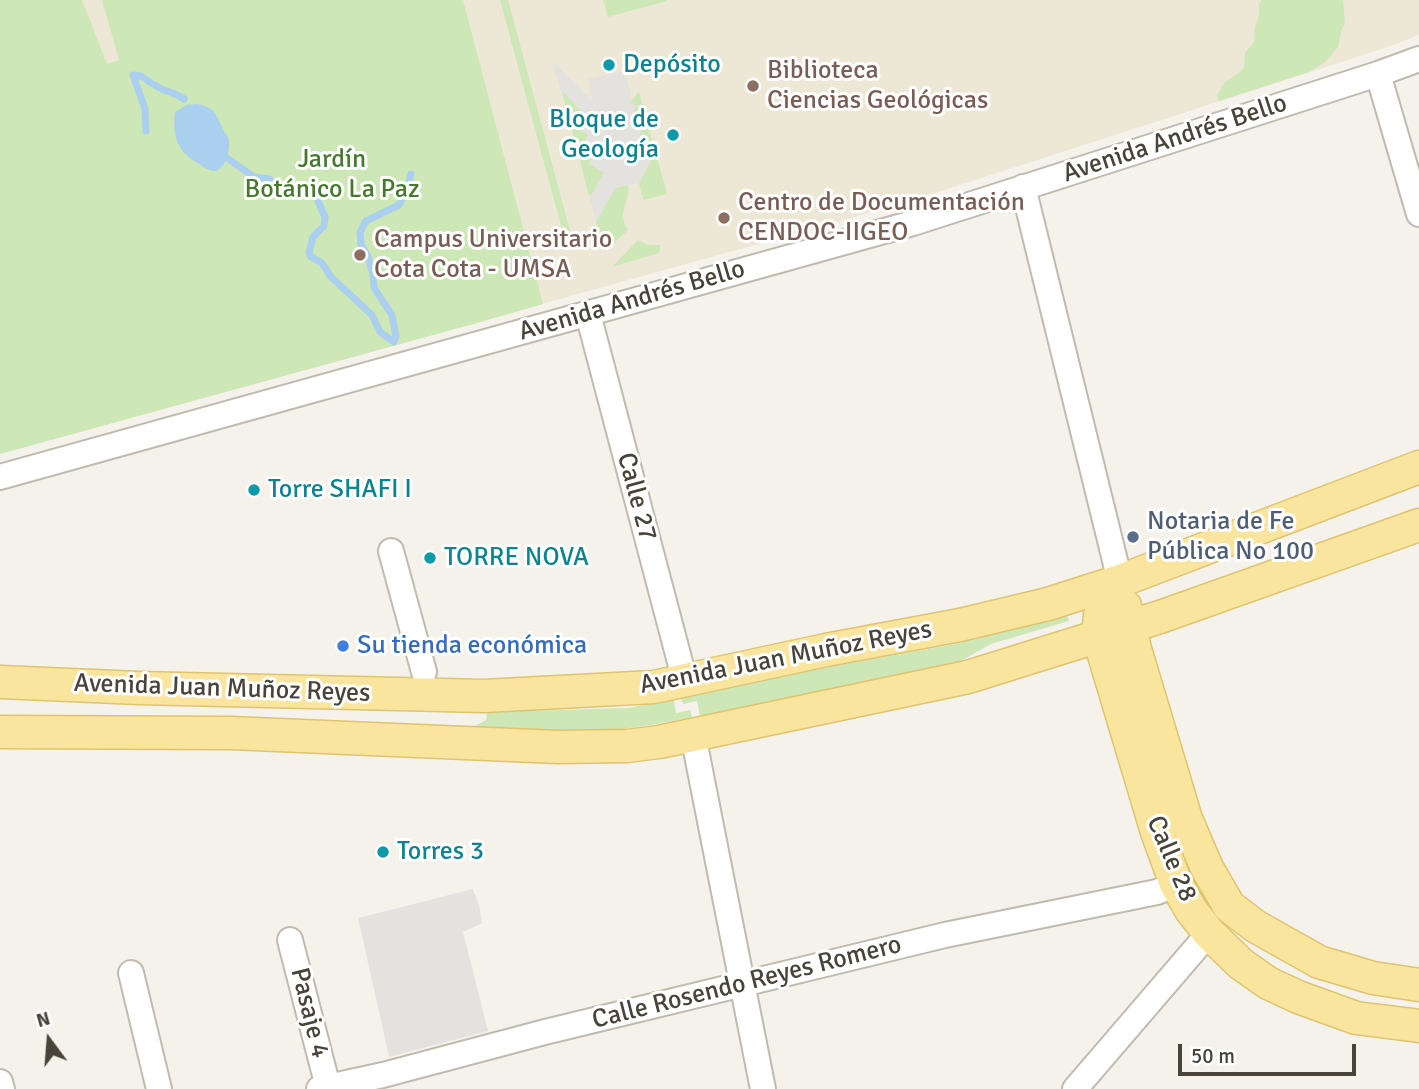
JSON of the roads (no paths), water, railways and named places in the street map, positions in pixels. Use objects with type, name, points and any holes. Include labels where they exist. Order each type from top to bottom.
[{"type":"main road","name":"Avenida Juan Muñoz Reyes","points":[[0,682],[139,688],[484,695],[654,687],[826,650],[960,625],[1048,604],[1120,581],[1419,467]]},
{"type":"main road","points":[[1129,626],[1419,525]]},
{"type":"main road","name":"Calle 28","points":[[1120,581],[1129,626],[1186,820],[1207,868],[1229,906],[1255,926],[1319,962],[1373,978],[1419,985]]},
{"type":"main road","points":[[1098,635],[1101,608],[1120,581]]},
{"type":"main road","name":"Avenida Juan Muñoz Reyes","points":[[0,732],[231,733],[558,747],[627,746],[693,736],[968,677],[1129,626]]},
{"type":"main road","name":"Calle 28","points":[[1098,635],[1157,832],[1176,884],[1209,933],[1241,964],[1298,997],[1356,1018],[1419,1026]]},
{"type":"main road","points":[[1176,884],[1207,868]]},
{"type":"main road","points":[[1209,933],[1229,906]]},
{"type":"street","name":"Avenida Andrés Bello","points":[[0,477],[913,223],[1419,60]]},
{"type":"street","points":[[1378,74],[1419,214]]},
{"type":"street","points":[[1023,187],[1120,581]]},
{"type":"street","name":"Calle 27","points":[[588,314],[685,681]]},
{"type":"street","points":[[391,551],[424,672]]},
{"type":"street","points":[[693,736],[763,1089]]},
{"type":"street","name":"Calle Rosendo Reyes Romero","points":[[323,1088],[385,1082],[558,1028],[945,935],[1157,892],[1176,884]]},
{"type":"street","points":[[1075,1089],[1209,933]]},
{"type":"street","name":"Pasaje 4","points":[[290,940],[323,1088]]},
{"type":"street","points":[[131,973],[159,1089]]},
{"type":"street","points":[[0,1082],[2,1089]]},
{"type":"water","points":[[187,105],[204,105],[213,111],[229,139],[227,157],[217,171],[206,169],[193,160],[178,144],[175,112]]},
{"type":"waterway","points":[[146,131],[145,109],[133,75],[141,76],[151,83]]},
{"type":"waterway","points":[[155,85],[184,99]]},
{"type":"waterway","points":[[227,158],[254,177],[269,179],[285,190],[311,184],[319,189],[318,201],[325,217],[324,226],[313,237],[309,253],[372,315],[380,332],[394,342],[396,336],[392,315],[374,288],[373,274],[361,244],[360,232],[366,221],[399,205],[407,192],[411,174]]},
{"type":"place","name":"Depósito","points":[[609,65]]},
{"type":"place","name":"Biblioteca Ciencias Geológicas","points":[[753,86]]},
{"type":"place","name":"Bloque de Geología","points":[[673,135]]},
{"type":"place","name":"Centro de Documentación CENDOC-IIGEO","points":[[724,218]]},
{"type":"place","name":"Campus Universitario Cota Cota - UMSA","points":[[360,255]]},
{"type":"place","name":"Torre SHAFI I","points":[[254,490]]},
{"type":"place","name":"Notaria de Fe Pública No 100","points":[[1133,537]]},
{"type":"place","name":"TORRE NOVA","points":[[430,558]]},
{"type":"place","name":"Su tienda económica","points":[[343,646]]},
{"type":"place","name":"Torres 3","points":[[383,852]]},
{"type":"park label","name":"Jardín Botánico La Paz","points":[[332,175]]}]
